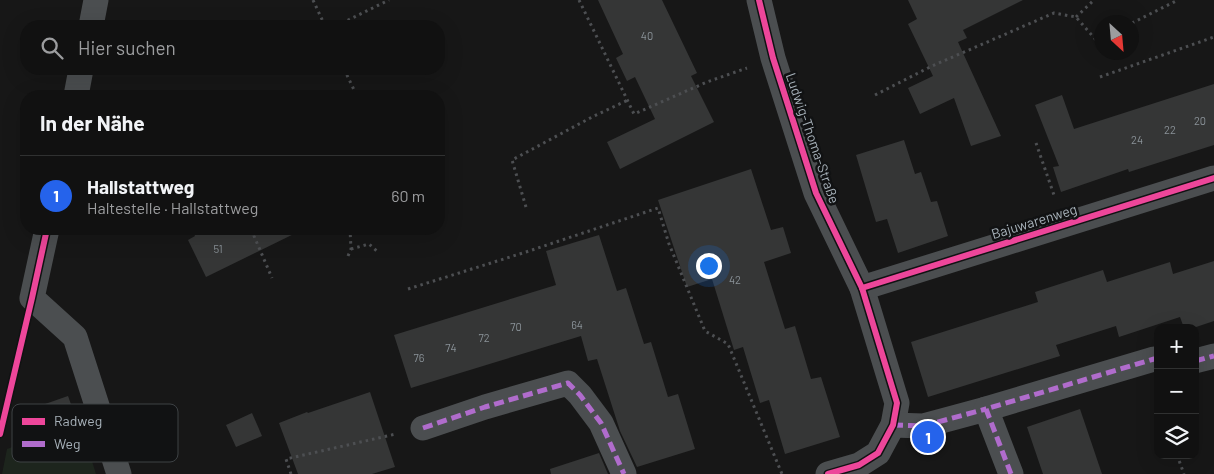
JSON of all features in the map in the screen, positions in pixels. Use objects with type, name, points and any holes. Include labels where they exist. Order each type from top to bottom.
[{"type":"street","points":[[92,20],[96,0]]},
{"type":"street","name":"Ludwig-Thoma-Straße","points":[[759,0],[773,58],[816,193],[862,288],[897,403],[893,424],[878,453],[859,465],[828,474]]},
{"type":"street","points":[[77,90],[81,75]]},
{"type":"street","name":"Bajuwarenweg","points":[[862,288],[1214,178]]},
{"type":"street","points":[[46,235],[32,298],[75,337],[97,404]]},
{"type":"street","points":[[1199,360],[1214,356]]},
{"type":"street","points":[[893,424],[923,426],[1154,359]]},
{"type":"street","points":[[423,428],[485,407],[568,383],[580,395],[600,423],[624,474]]},
{"type":"street","points":[[986,409],[1011,474]]},
{"type":"street","points":[[115,462],[119,474]]},
{"type":"path","points":[[313,0],[322,20]]},
{"type":"path","points":[[348,20],[389,0]]},
{"type":"path","points":[[579,0],[634,114],[707,82],[773,58]]},
{"type":"path","points":[[1076,18],[1094,0]]},
{"type":"path","points":[[1139,20],[1178,0]]},
{"type":"path","points":[[875,94],[932,66],[1054,13],[1076,18],[1094,38]]},
{"type":"path","points":[[1100,76],[1214,37]]},
{"type":"path","points":[[347,75],[354,90]]},
{"type":"path","points":[[526,207],[512,160],[628,100]]},
{"type":"path","points":[[1036,142],[1065,224]]},
{"type":"path","points":[[408,289],[658,208],[669,244],[705,331],[728,344],[782,474]]},
{"type":"path","points":[[254,235],[272,278]]},
{"type":"path","points":[[348,256],[351,249],[350,235]]},
{"type":"path","points":[[351,249],[369,244],[378,252]]},
{"type":"path","points":[[291,474],[286,458],[423,428]]},
{"type":"path","points":[[1178,459],[1184,474]]},
{"type":"shaded area","points":[[12,447],[12,462],[92,462],[96,474],[2,474],[7,449]]},
{"type":"building","points":[[598,0],[662,0],[697,73],[691,76],[714,122],[620,169],[607,142],[655,119],[635,77],[627,81],[616,58],[623,54]]},
{"type":"building","points":[[908,0],[1023,0],[963,30],[967,38],[958,42],[1001,136],[971,146],[954,98],[920,114],[908,88],[933,76],[908,24],[917,19]]},
{"type":"building","points":[[1214,84],[1214,145],[1129,172],[1128,169],[1061,192],[1053,167],[1059,166],[1035,105],[1062,95],[1074,129]]},
{"type":"building","points":[[904,140],[915,174],[921,172],[931,202],[937,201],[948,236],[898,253],[887,219],[876,222],[856,155]]},
{"type":"building","points":[[751,169],[771,230],[783,227],[791,253],[764,262],[785,329],[795,326],[811,379],[821,377],[840,437],[785,454],[769,400],[760,403],[743,347],[734,350],[712,279],[687,287],[658,200]]},
{"type":"building","points":[[292,235],[206,277],[188,240],[195,236]]},
{"type":"building","points":[[599,235],[617,291],[626,288],[644,344],[651,342],[668,397],[678,394],[695,449],[637,467],[620,431],[597,359],[588,361],[581,336],[411,388],[394,335],[556,285],[546,251]]},
{"type":"building","points":[[1214,261],[1214,321],[1199,326],[1199,324],[1183,324],[1180,317],[1119,337],[1116,326],[1056,345],[1060,356],[928,397],[911,342],[1038,302],[1035,292],[1103,270],[1107,282],[1170,262],[1173,274]]},
{"type":"building","points":[[370,392],[395,467],[372,474],[298,474],[279,423]]},
{"type":"building","points":[[68,396],[71,404],[45,404]]},
{"type":"building","points":[[1080,409],[1102,474],[1043,474],[1027,427]]},
{"type":"building","points":[[252,413],[262,436],[236,447],[226,425]]},
{"type":"building","points":[[599,453],[608,474],[551,474],[550,469]]},
{"type":"marked path","points":[[1199,360],[1214,356]]},
{"type":"marked path","points":[[1011,474],[986,409],[1154,359]]},
{"type":"marked path","points":[[423,428],[485,407],[568,383],[580,395],[601,423],[624,474]]},
{"type":"marked path","points":[[893,425],[923,426],[986,409]]},
{"type":"cycle path","points":[[759,0],[773,58],[816,193],[862,288],[897,403],[893,425],[878,453],[859,465],[828,474]]},
{"type":"cycle path","points":[[862,288],[1214,178]]},
{"type":"cycle path","points":[[0,434],[46,235]]},
{"type":"place","name":"Hallstattweg","points":[[928,437]]}]
